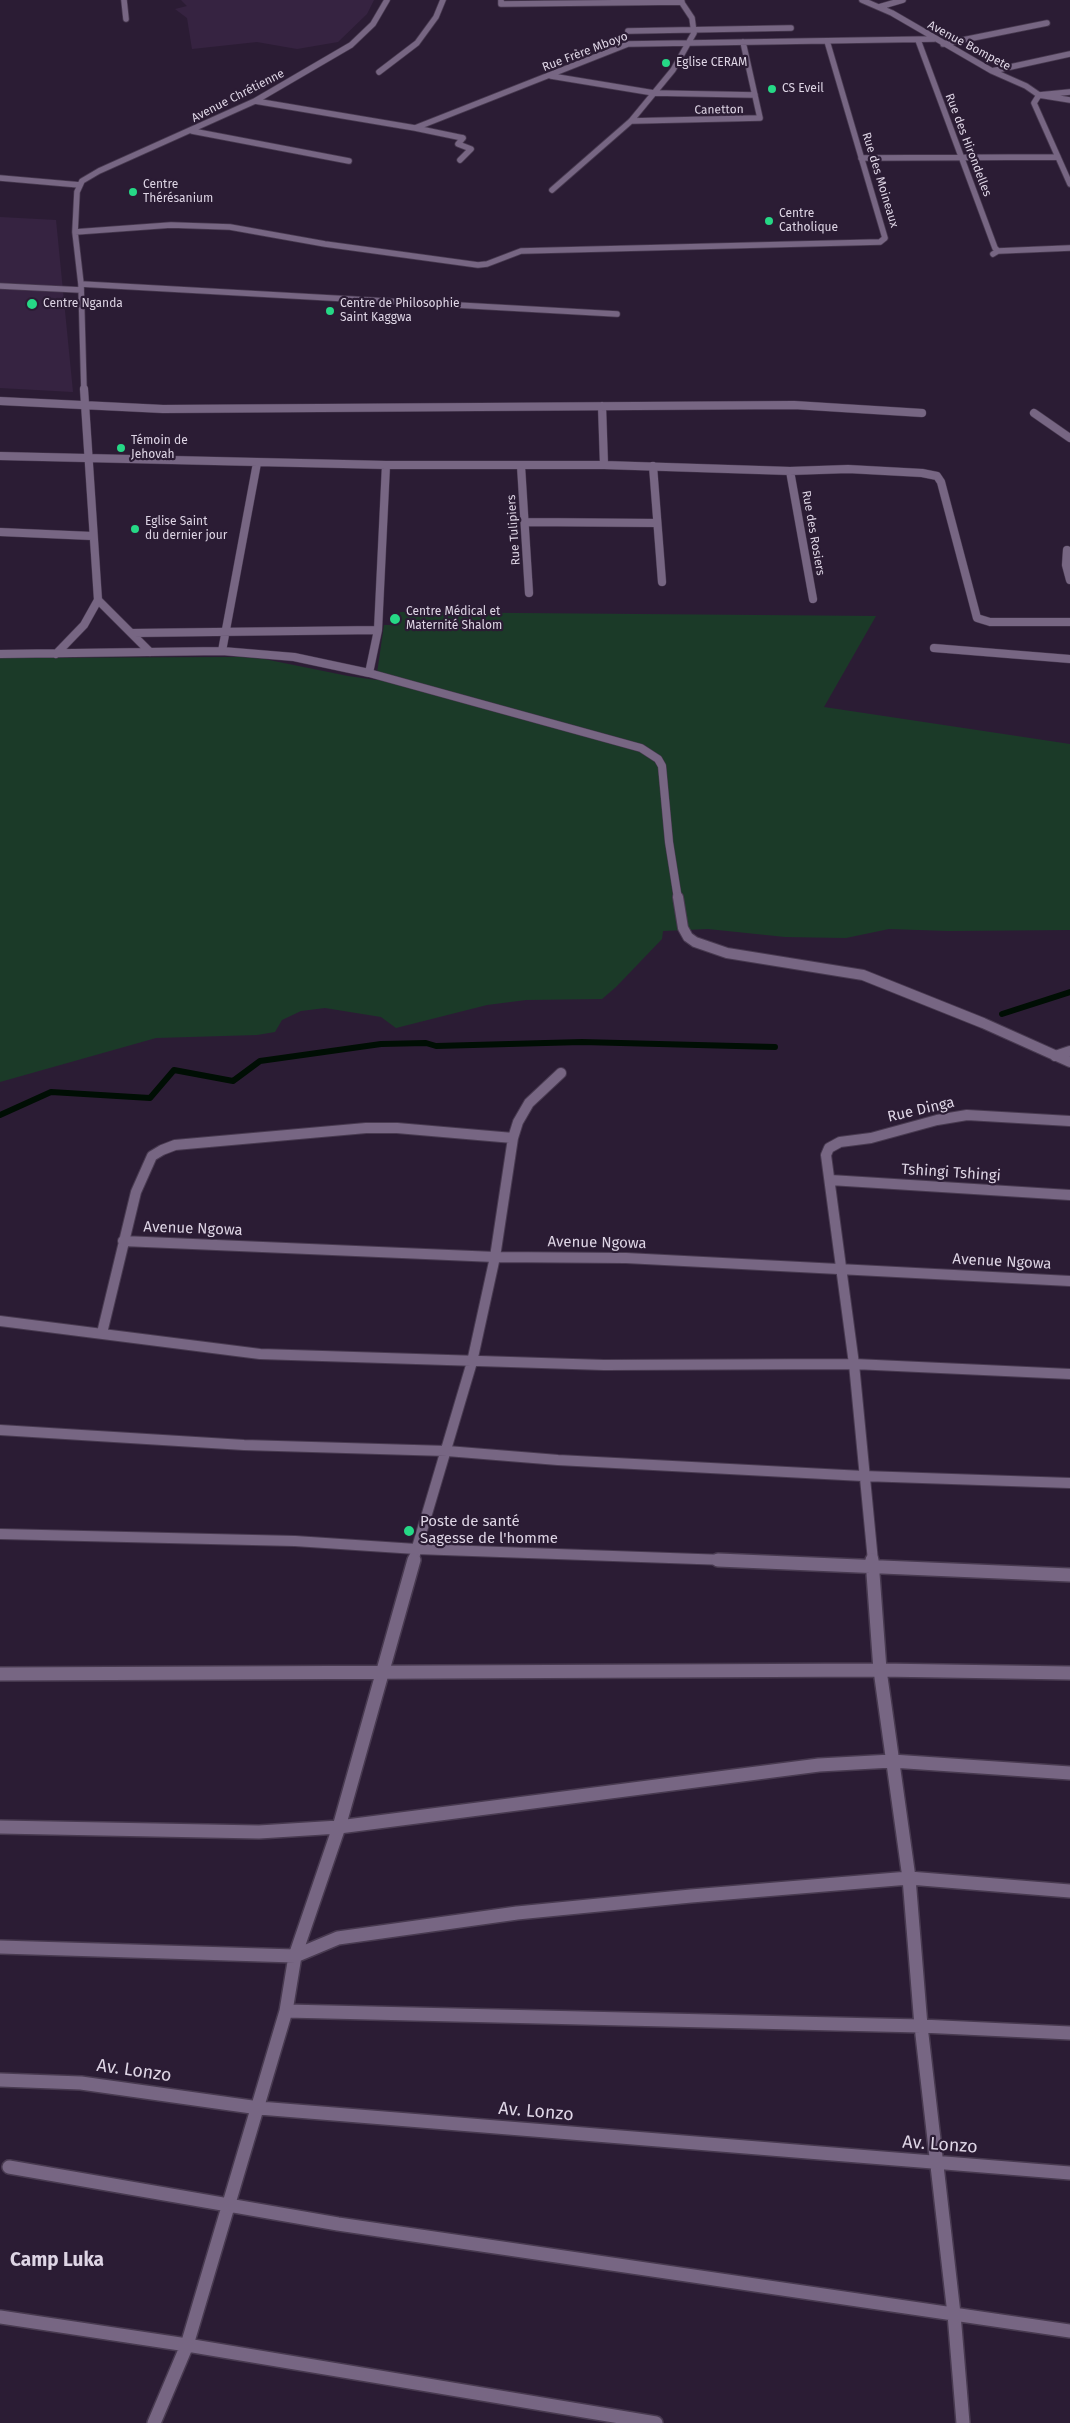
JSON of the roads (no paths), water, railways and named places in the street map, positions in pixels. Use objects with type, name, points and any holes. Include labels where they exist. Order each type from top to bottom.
[{"type":"street","points":[[124,0],[126,19]]},
{"type":"street","name":"Avenue Chrétienne","points":[[80,184],[99,171],[192,131],[255,101],[358,40],[373,24],[387,0]]},
{"type":"street","points":[[379,72],[417,43],[436,16],[443,0]]},
{"type":"street","name":"Avenue Bompete","points":[[862,0],[879,7],[992,72],[1026,86],[1039,94],[1070,100]]},
{"type":"street","points":[[879,7],[903,0]]},
{"type":"street","points":[[501,2],[681,1],[692,18],[695,28],[691,42],[673,70],[631,121],[552,190]]},
{"type":"street","points":[[944,44],[1047,24]]},
{"type":"street","points":[[628,31],[695,28],[791,28]]},
{"type":"street","name":"Rue Frère Mboyo","points":[[415,128],[551,76],[628,44],[934,39]]},
{"type":"street","name":"Rue des Hirondelles","points":[[918,40],[995,252],[1070,248]]},
{"type":"street","name":"Rue des Moineaux","points":[[75,232],[172,225],[230,227],[325,244],[366,248],[478,265],[487,264],[521,251],[884,240],[885,238],[827,41]]},
{"type":"street","name":"Canetton","points":[[631,121],[758,119],[760,116],[756,95],[743,42]]},
{"type":"street","points":[[992,72],[1070,54]]},
{"type":"street","points":[[551,76],[590,84],[654,93],[756,95]]},
{"type":"street","points":[[1070,92],[1039,94],[1034,103],[1070,184]]},
{"type":"street","points":[[255,101],[463,138],[458,144],[471,150],[460,160]]},
{"type":"street","points":[[192,131],[348,161]]},
{"type":"street","points":[[861,158],[1058,157]]},
{"type":"street","points":[[0,178],[80,184],[77,192],[75,232],[81,287],[84,406],[98,600],[84,625],[56,654]]},
{"type":"street","points":[[0,286],[81,287],[618,314]]},
{"type":"street","points":[[0,401],[168,409],[794,406],[922,413]]},
{"type":"street","points":[[602,406],[604,465]]},
{"type":"street","points":[[1034,413],[1070,438]]},
{"type":"street","points":[[0,465],[3,456],[386,465],[604,465],[790,471],[848,469],[922,473],[937,476],[941,482],[977,618],[990,622],[1070,622]]},
{"type":"street","points":[[222,651],[223,632],[231,603],[257,463]]},
{"type":"street","points":[[370,673],[378,630],[386,465]]},
{"type":"street","name":"Rue Tulipiers","points":[[521,466],[529,593]]},
{"type":"street","points":[[653,466],[662,582]]},
{"type":"street","name":"Rue des Rosiers","points":[[790,471],[814,598]]},
{"type":"street","points":[[525,522],[657,523]]},
{"type":"street","points":[[0,532],[92,536]]},
{"type":"street","points":[[1067,550],[1066,565],[1070,580]]},
{"type":"street","points":[[98,600],[150,652]]},
{"type":"street","points":[[133,633],[378,630]]},
{"type":"street","points":[[934,648],[1070,659]]},
{"type":"street","points":[[0,654],[222,651],[294,657],[370,673],[641,748],[658,759],[662,766],[668,842],[683,928],[688,937],[695,942],[727,953],[863,975],[983,1023],[1017,1040],[1070,1062]]},
{"type":"street","points":[[1055,1056],[1070,1051]]},
{"type":"street","points":[[154,2423],[187,2345],[231,2205],[286,2011],[295,1956],[340,1827],[380,1674],[472,1362],[494,1256],[513,1138],[518,1122],[529,1103],[561,1073]]},
{"type":"street","name":"Rue Dinga","points":[[830,1180],[826,1155],[828,1148],[840,1142],[872,1138],[937,1120],[967,1115],[1070,1121]]},
{"type":"street","points":[[102,1333],[136,1192],[152,1156],[175,1145],[366,1128],[397,1128],[513,1138]]},
{"type":"street","points":[[830,1180],[854,1364],[863,1476],[873,1565],[880,1670],[909,1878],[921,2026],[954,2314],[963,2423]]},
{"type":"street","name":"Tshingi Tshingi","points":[[830,1180],[1070,1195]]},
{"type":"street","name":"Avenue Ngowa","points":[[123,1241],[494,1256],[626,1258],[1070,1281]]},
{"type":"street","points":[[0,1321],[260,1354],[604,1365],[854,1364],[1070,1374]]},
{"type":"street","points":[[0,1430],[244,1445],[447,1451],[558,1460],[863,1476],[1070,1483]]},
{"type":"street","points":[[0,1534],[295,1541],[416,1549],[873,1565],[1070,1575]]},
{"type":"street","points":[[0,1674],[380,1674],[880,1670],[1070,1673]]},
{"type":"street","points":[[0,1827],[259,1832],[340,1827],[819,1765],[892,1761],[1070,1773]]},
{"type":"street","points":[[0,1947],[295,1956],[316,1945],[338,1938],[517,1913],[691,1896],[909,1878],[1070,1892]]},
{"type":"street","points":[[286,2011],[921,2026],[1070,2033]]},
{"type":"street","name":"Av. Lonzo","points":[[0,2080],[81,2083],[259,2108],[1070,2174]]},
{"type":"street","points":[[9,2167],[338,2224],[1070,2331]]},
{"type":"street","points":[[0,2316],[656,2423]]},
{"type":"waterway","points":[[1002,1014],[1070,992]]},
{"type":"waterway","points":[[0,1115],[51,1092],[150,1098],[174,1070],[233,1081],[260,1061],[381,1044],[426,1043],[436,1046],[582,1042],[775,1047]]},
{"type":"place","name":"Eglise CERAM","points":[[666,63]]},
{"type":"place","name":"CS Eveil","points":[[772,89]]},
{"type":"place","name":"Centre Thérésanium","points":[[133,192]]},
{"type":"place","name":"Centre Catholique","points":[[769,221]]},
{"type":"place","name":"Centre Nganda","points":[[32,304]]},
{"type":"place","name":"Centre de Philosophie Saint Kaggwa","points":[[330,311]]},
{"type":"place","name":"Témoin de Jehovah","points":[[121,448]]},
{"type":"place","name":"Eglise Saint du dernier jour","points":[[135,529]]},
{"type":"place","name":"Centre Médical et Maternité Shalom","points":[[395,619]]},
{"type":"place","name":"Poste de santé Sagesse de l'homme","points":[[409,1531]]},
{"type":"district","name":"Camp Luka","points":[[57,2261]]}]
